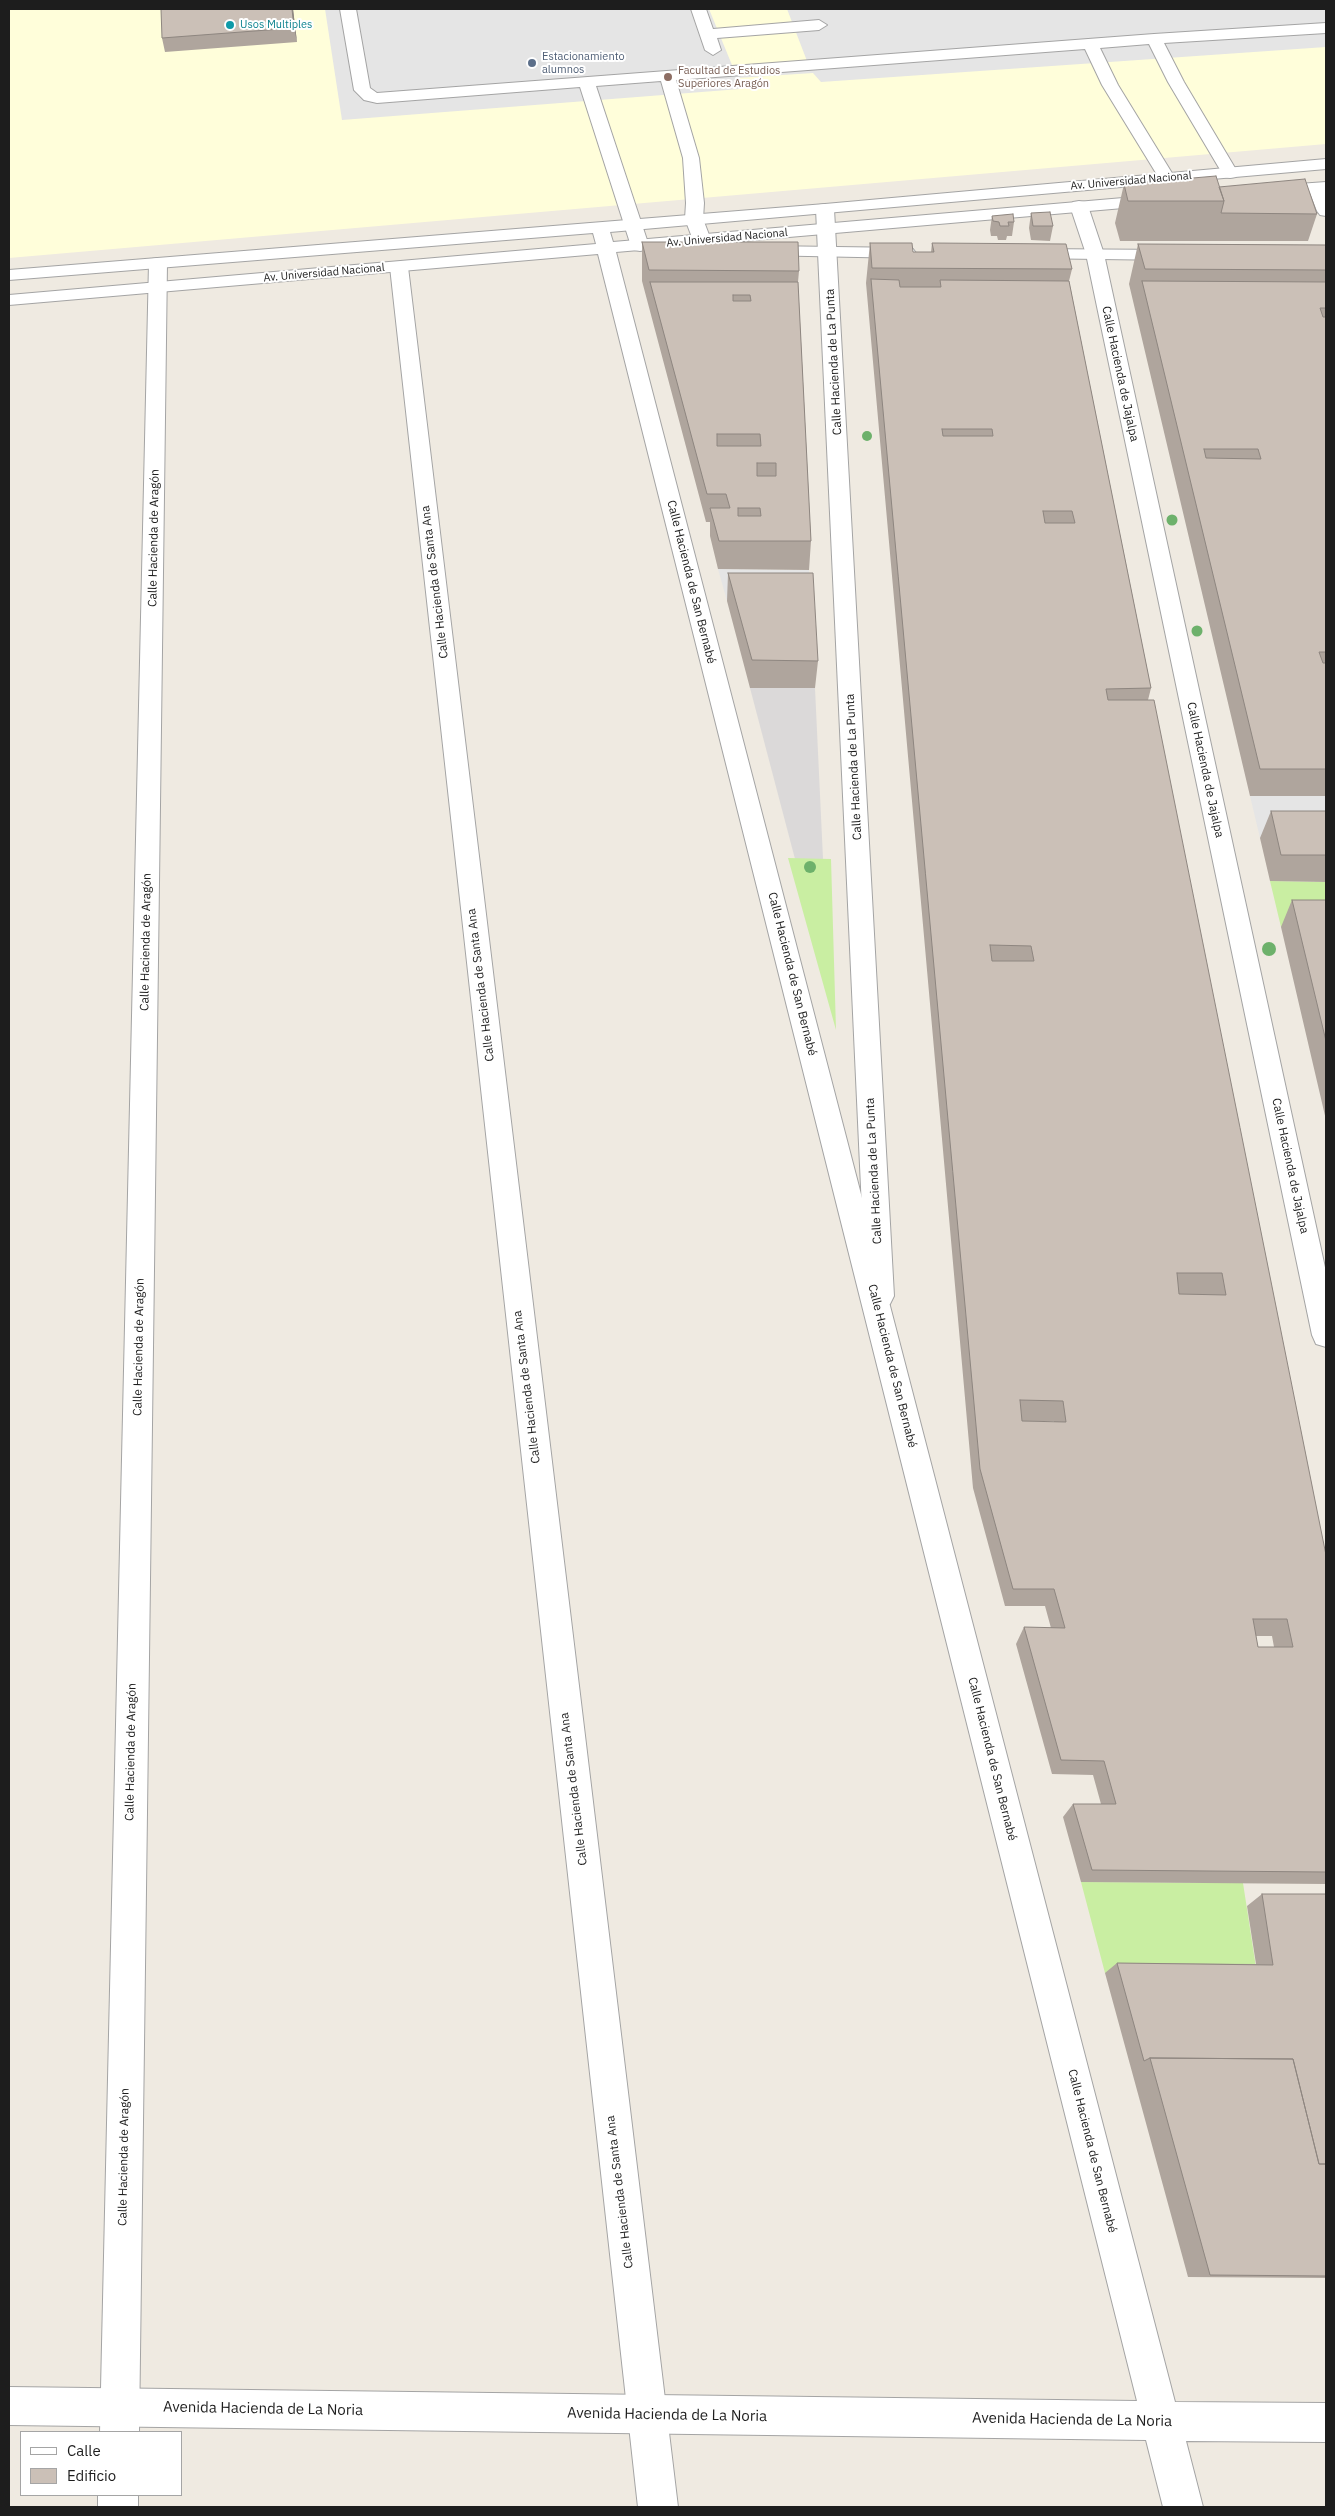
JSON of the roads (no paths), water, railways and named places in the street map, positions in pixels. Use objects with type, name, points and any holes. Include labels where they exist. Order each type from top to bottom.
[{"type":"street","points":[[348,9],[362,90],[370,97],[385,98],[586,81],[1326,28]]},
{"type":"street","points":[[699,9],[722,72]]},
{"type":"street","points":[[812,9],[836,64]]},
{"type":"street","points":[[707,34],[820,25]]},
{"type":"street","points":[[1154,39],[1176,82],[1230,173]]},
{"type":"street","points":[[1090,44],[1110,84],[1167,178]]},
{"type":"street","points":[[667,76],[690,158],[696,203],[694,218],[702,240]]},
{"type":"street","points":[[586,81],[640,246]]},
{"type":"street","name":"Av. Universidad Nacional","points":[[9,275],[158,275],[398,267],[603,237],[631,223],[694,218],[827,230],[1167,178],[1326,164]]},
{"type":"street","points":[[1257,192],[1321,188],[1326,211]]},
{"type":"street","name":"Av. Universidad Nacional","points":[[9,300],[158,275],[603,237],[640,246],[1178,198]]},
{"type":"street","name":"Calle Hacienda de Jajalpa","points":[[1079,206],[1095,254],[1326,1336]]},
{"type":"street","points":[[603,237],[827,230],[927,253]]},
{"type":"street","name":"Calle Hacienda de La Punta","points":[[827,230],[881,1324]]},
{"type":"street","name":"Calle Hacienda de San Bernabé","points":[[603,237],[1183,2507]]},
{"type":"street","points":[[1016,254],[1191,255]]},
{"type":"street","name":"Calle Hacienda de Santa Ana","points":[[398,267],[658,2507]]},
{"type":"street","name":"Calle Hacienda de Aragón","points":[[119,2420],[158,275]]},
{"type":"street","name":"Avenida Hacienda de La Noria","points":[[9,2406],[119,2420],[646,2415],[1326,2424]]},
{"type":"place","name":"Usos Multiples","points":[[230,25]]},
{"type":"place","name":"Estacionamiento alumnos","points":[[532,63]]},
{"type":"place","name":"Facultad de Estudios Superiores Aragón","points":[[668,77]]}]
